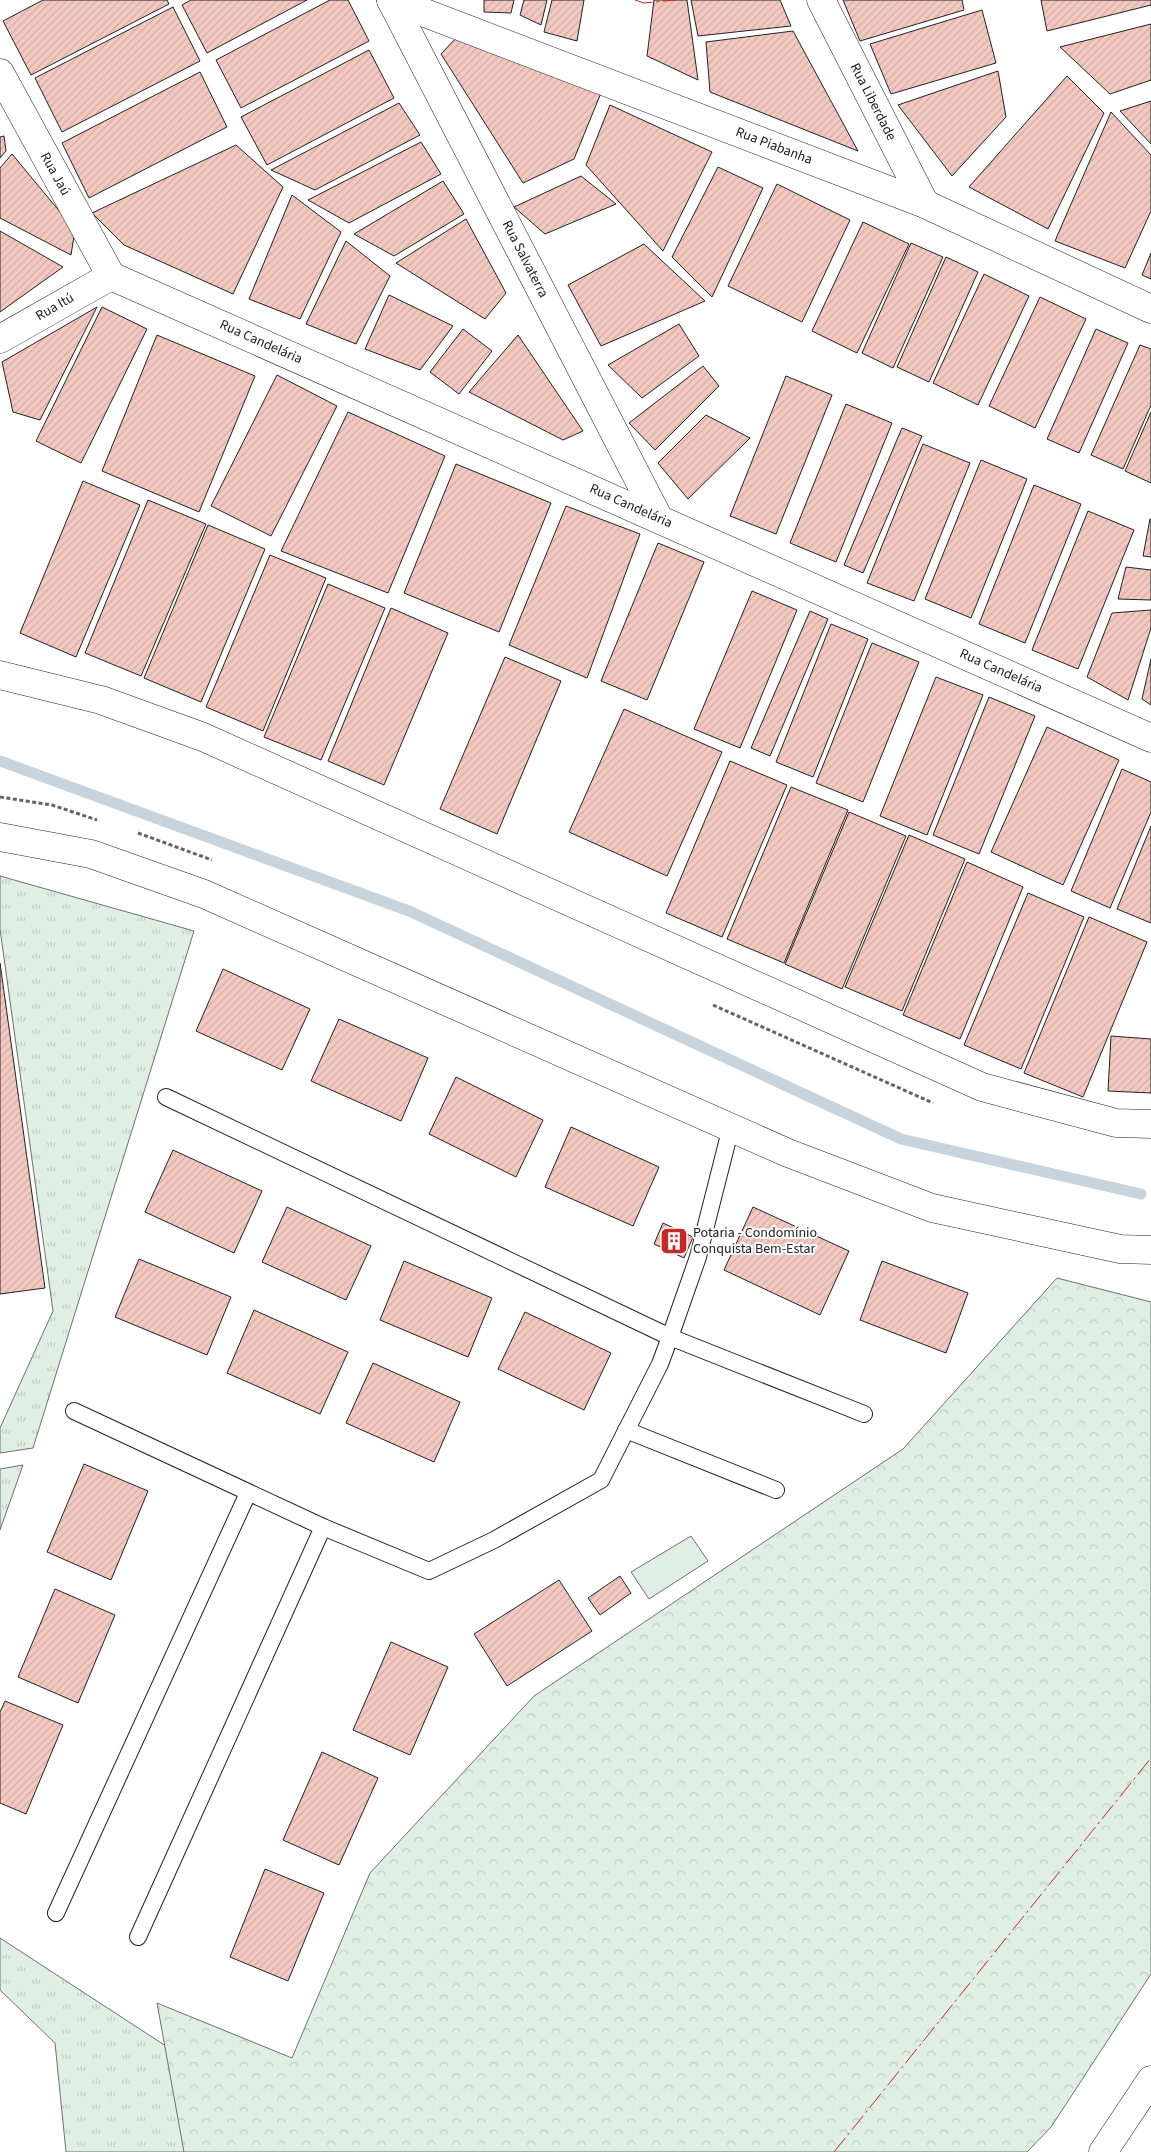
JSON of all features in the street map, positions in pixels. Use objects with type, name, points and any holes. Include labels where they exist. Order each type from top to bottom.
[{"type":"street","name":"Rua Piabanha","points":[[391,0],[926,204],[1151,309]]},
{"type":"street","name":"Rua Salvaterra","points":[[391,0],[659,519]]},
{"type":"street","name":"Rua Liberdade","points":[[821,0],[926,204]]},
{"type":"street","name":"Rua Jaú","points":[[0,73],[111,276]]},
{"type":"street","name":"Rua Candelária","points":[[111,276],[1151,738]]},
{"type":"street","name":"Rua Itú","points":[[0,339],[111,276]]},
{"type":"street","points":[[0,675],[101,700],[203,737],[982,1087],[1116,1123],[1151,1124]]},
{"type":"street","points":[[0,837],[91,854],[204,894],[788,1153],[932,1208],[1120,1249],[1151,1250]]},
{"type":"street","points":[[1103,2152],[1151,2080]]},
{"type":"lane","points":[[166,1097],[670,1337],[864,1414]]},
{"type":"lane","points":[[74,1411],[322,1527],[429,1571],[494,1540],[601,1480],[660,1364],[670,1337],[698,1257],[731,1127]]},
{"type":"lane","points":[[626,1430],[776,1490]]},
{"type":"lane","points":[[56,1913],[248,1492]]},
{"type":"lane","points":[[138,1937],[322,1527]]},
{"type":"green space","points":[[0,876],[194,931],[33,1448],[0,1453],[0,1428],[53,1311],[0,929]]},
{"type":"green space","points":[[1057,1278],[1151,1302],[1151,1974],[1051,2127],[1027,2152],[184,2152],[157,2003],[292,2058],[370,1873],[534,1696],[903,1449]]},
{"type":"green space","points":[[23,1465],[0,1530],[0,1469]]},
{"type":"green space","points":[[691,1536],[708,1561],[649,1599],[631,1572]]},
{"type":"green space","points":[[0,1938],[212,2076],[212,2152],[66,2152],[55,2043],[0,1990]]},
{"type":"building","points":[[43,0],[167,0],[169,4],[31,75],[3,21]]},
{"type":"building","points":[[191,0],[307,0],[207,53],[182,5]]},
{"type":"building","points":[[330,0],[348,0],[369,41],[241,108],[216,60]]},
{"type":"building","points":[[484,0],[514,0],[511,13],[484,12]]},
{"type":"building","points":[[524,0],[547,0],[541,25],[520,15]]},
{"type":"building","points":[[552,0],[584,0],[577,41],[544,32]]},
{"type":"building","points":[[654,0],[687,0],[698,80],[647,56]]},
{"type":"building","points":[[691,0],[780,0],[791,26],[698,36]]},
{"type":"building","points":[[843,0],[962,0],[964,10],[860,41]]},
{"type":"building","points":[[1041,0],[1151,0],[1151,5],[1047,31]]},
{"type":"building","points":[[173,7],[200,61],[62,132],[35,78]]},
{"type":"building","points":[[982,10],[996,63],[891,94],[870,44]]},
{"type":"building","points":[[1151,24],[1151,80],[1110,94],[1060,47]]},
{"type":"building","points":[[793,31],[858,151],[710,92],[706,42]]},
{"type":"building","points":[[457,37],[603,88],[574,159],[523,183],[441,54]]},
{"type":"building","points":[[369,50],[394,98],[267,165],[241,117]]},
{"type":"building","points":[[998,71],[1006,117],[952,176],[898,105]]},
{"type":"building","points":[[200,72],[227,127],[89,198],[62,143]]},
{"type":"building","points":[[1067,76],[1104,113],[1048,229],[969,187]]},
{"type":"building","points":[[1151,101],[1151,144],[1120,111]]},
{"type":"building","points":[[399,103],[420,135],[315,190],[271,170]]},
{"type":"building","points":[[610,105],[712,152],[663,251],[586,165]]},
{"type":"building","points":[[1111,112],[1151,155],[1151,211],[1125,268],[1055,241]]},
{"type":"building","points":[[4,136],[6,151],[0,158],[0,137]]},
{"type":"building","points":[[421,142],[441,174],[349,223],[308,200]]},
{"type":"building","points":[[236,145],[283,187],[233,294],[124,245],[92,213]]},
{"type":"building","points":[[12,154],[75,230],[71,255],[0,218],[0,168]]},
{"type":"building","points":[[718,167],[763,188],[712,297],[672,257]]},
{"type":"building","points":[[581,176],[616,204],[545,234],[514,207]]},
{"type":"building","points":[[443,181],[464,214],[394,256],[354,234]]},
{"type":"building","points":[[777,184],[850,220],[802,322],[728,286]]},
{"type":"building","points":[[292,195],[341,232],[300,319],[249,299]]},
{"type":"building","points":[[466,219],[506,293],[485,319],[396,263]]},
{"type":"building","points":[[863,222],[909,244],[857,353],[812,331]]},
{"type":"building","points":[[0,231],[63,267],[0,312]]},
{"type":"building","points":[[346,241],[390,276],[356,344],[306,324]]},
{"type":"building","points":[[911,243],[943,257],[893,368],[862,353]]},
{"type":"building","points":[[644,244],[705,301],[601,346],[568,285]]},
{"type":"building","points":[[1151,253],[1151,279],[1142,275]]},
{"type":"building","points":[[946,257],[978,272],[929,382],[897,367]]},
{"type":"building","points":[[984,274],[1029,296],[978,405],[933,383]]},
{"type":"building","points":[[389,295],[453,326],[420,370],[365,349]]},
{"type":"building","points":[[1040,297],[1086,319],[1035,428],[989,406]]},
{"type":"building","points":[[97,307],[40,420],[13,412],[2,362]]},
{"type":"building","points":[[102,307],[147,329],[81,463],[36,441]]},
{"type":"building","points":[[679,324],[699,356],[642,398],[608,365]]},
{"type":"building","points":[[463,329],[492,351],[459,394],[430,372]]},
{"type":"building","points":[[1096,329],[1128,343],[1079,453],[1047,439]]},
{"type":"building","points":[[157,335],[255,376],[199,512],[102,471]]},
{"type":"building","points":[[518,335],[583,431],[563,440],[469,392]]},
{"type":"building","points":[[1140,345],[1151,349],[1151,405],[1123,469],[1091,455]]},
{"type":"building","points":[[703,366],[719,386],[655,450],[629,423]]},
{"type":"building","points":[[277,375],[337,406],[271,536],[211,506]]},
{"type":"building","points":[[786,376],[832,395],[776,534],[730,516]]},
{"type":"building","points":[[846,404],[892,423],[836,562],[790,543]]},
{"type":"building","points":[[348,412],[445,456],[388,593],[281,551]]},
{"type":"building","points":[[1151,412],[1151,483],[1125,471]]},
{"type":"building","points":[[706,415],[750,438],[688,499],[658,463]]},
{"type":"building","points":[[902,428],[922,436],[863,573],[844,565]]},
{"type":"building","points":[[923,444],[970,463],[914,601],[867,583]]},
{"type":"building","points":[[981,460],[1027,479],[971,618],[925,599]]},
{"type":"building","points":[[456,464],[551,503],[499,632],[404,593]]},
{"type":"building","points":[[83,481],[140,505],[76,657],[20,633]]},
{"type":"building","points":[[1034,485],[1081,504],[1025,643],[979,624]]},
{"type":"building","points":[[148,500],[206,524],[141,676],[85,653]]},
{"type":"building","points":[[566,506],[640,534],[587,678],[509,645]]},
{"type":"building","points":[[1088,511],[1134,530],[1078,669],[1032,650]]},
{"type":"building","points":[[1151,519],[1151,557],[1143,556]]},
{"type":"building","points":[[208,525],[265,549],[201,702],[144,678]]},
{"type":"building","points":[[658,543],[704,562],[647,700],[601,681]]},
{"type":"building","points":[[270,555],[326,578],[263,731],[206,707]]},
{"type":"building","points":[[1126,567],[1151,570],[1151,600],[1118,599]]},
{"type":"building","points":[[328,584],[385,608],[321,760],[264,737]]},
{"type":"building","points":[[752,591],[797,610],[740,748],[694,729]]},
{"type":"building","points":[[391,608],[448,633],[384,785],[328,761]]},
{"type":"building","points":[[1151,610],[1151,628],[1128,700],[1087,677],[1112,613]]},
{"type":"building","points":[[810,611],[828,619],[770,756],[751,748]]},
{"type":"building","points":[[831,624],[868,639],[813,777],[776,762]]},
{"type":"building","points":[[872,643],[919,662],[863,802],[816,783]]},
{"type":"building","points":[[505,657],[561,681],[497,834],[440,809]]},
{"type":"building","points":[[1151,659],[1151,705],[1142,699]]},
{"type":"building","points":[[936,677],[983,695],[927,835],[880,816]]},
{"type":"building","points":[[989,697],[1035,716],[979,854],[933,835]]},
{"type":"building","points":[[624,709],[722,752],[667,876],[569,832]]},
{"type":"building","points":[[1047,727],[1119,760],[1063,885],[991,852]]},
{"type":"building","points":[[730,761],[787,785],[722,937],[666,913]]},
{"type":"building","points":[[1122,769],[1151,782],[1151,812],[1110,908],[1071,891]]},
{"type":"building","points":[[791,787],[848,810],[784,963],[727,939]]},
{"type":"building","points":[[849,812],[906,836],[842,989],[785,964]]},
{"type":"building","points":[[1151,826],[1151,923],[1117,909]]},
{"type":"building","points":[[909,835],[965,859],[902,1011],[845,987]]},
{"type":"building","points":[[967,862],[1023,887],[960,1039],[903,1015]]},
{"type":"building","points":[[1028,893],[1084,917],[1021,1069],[964,1045]]},
{"type":"building","points":[[1089,917],[1147,942],[1083,1097],[1024,1073]]},
{"type":"building","points":[[0,963],[45,1288],[0,1294]]},
{"type":"building","points":[[223,969],[310,1009],[282,1070],[196,1031]]},
{"type":"building","points":[[339,1019],[428,1058],[401,1121],[311,1081]]},
{"type":"building","points":[[1111,1036],[1151,1039],[1151,1093],[1108,1091]]},
{"type":"building","points":[[456,1077],[543,1120],[516,1177],[429,1134]]},
{"type":"building","points":[[571,1127],[659,1167],[633,1226],[545,1187]]},
{"type":"building","points":[[173,1150],[262,1191],[234,1253],[145,1212]]},
{"type":"building","points":[[287,1207],[371,1246],[346,1300],[262,1262]]},
{"type":"building","points":[[753,1207],[849,1251],[820,1315],[724,1270]]},
{"type":"building","name":"Potaria - Condomínio Conquista Bem-Estar","points":[[663,1223],[693,1237],[684,1258],[654,1244]]},
{"type":"building","points":[[139,1259],[231,1297],[207,1355],[115,1317]]},
{"type":"building","points":[[404,1261],[492,1298],[468,1357],[380,1320]]},
{"type":"building","points":[[882,1261],[968,1293],[946,1353],[860,1320]]},
{"type":"building","points":[[254,1310],[348,1352],[320,1414],[227,1373]]},
{"type":"building","points":[[525,1312],[611,1353],[584,1410],[498,1369]]},
{"type":"building","points":[[373,1363],[460,1402],[434,1462],[346,1423]]},
{"type":"building","points":[[84,1464],[148,1491],[111,1580],[47,1552]]},
{"type":"building","points":[[620,1576],[631,1593],[600,1615],[588,1598]]},
{"type":"building","points":[[559,1580],[592,1631],[507,1686],[474,1634]]},
{"type":"building","points":[[55,1589],[115,1615],[78,1703],[18,1677]]},
{"type":"building","points":[[391,1642],[448,1667],[410,1755],[353,1730]]},
{"type":"building","points":[[5,1701],[63,1725],[26,1814],[0,1803],[0,1712]]},
{"type":"building","points":[[322,1752],[378,1778],[339,1865],[283,1840]]},
{"type":"building","points":[[265,1869],[324,1893],[288,1981],[230,1957]]},
{"type":"waterway","points":[[0,761],[409,911],[901,1139],[1141,1194]]},
{"type":"power","points":[[635,0],[644,3],[675,0]]},
{"type":"power","points":[[834,2152],[1151,1758]]},
{"type":"place","name":"Potaria - Condomínio Conquista Bem-Estar","points":[[674,1241]]}]
